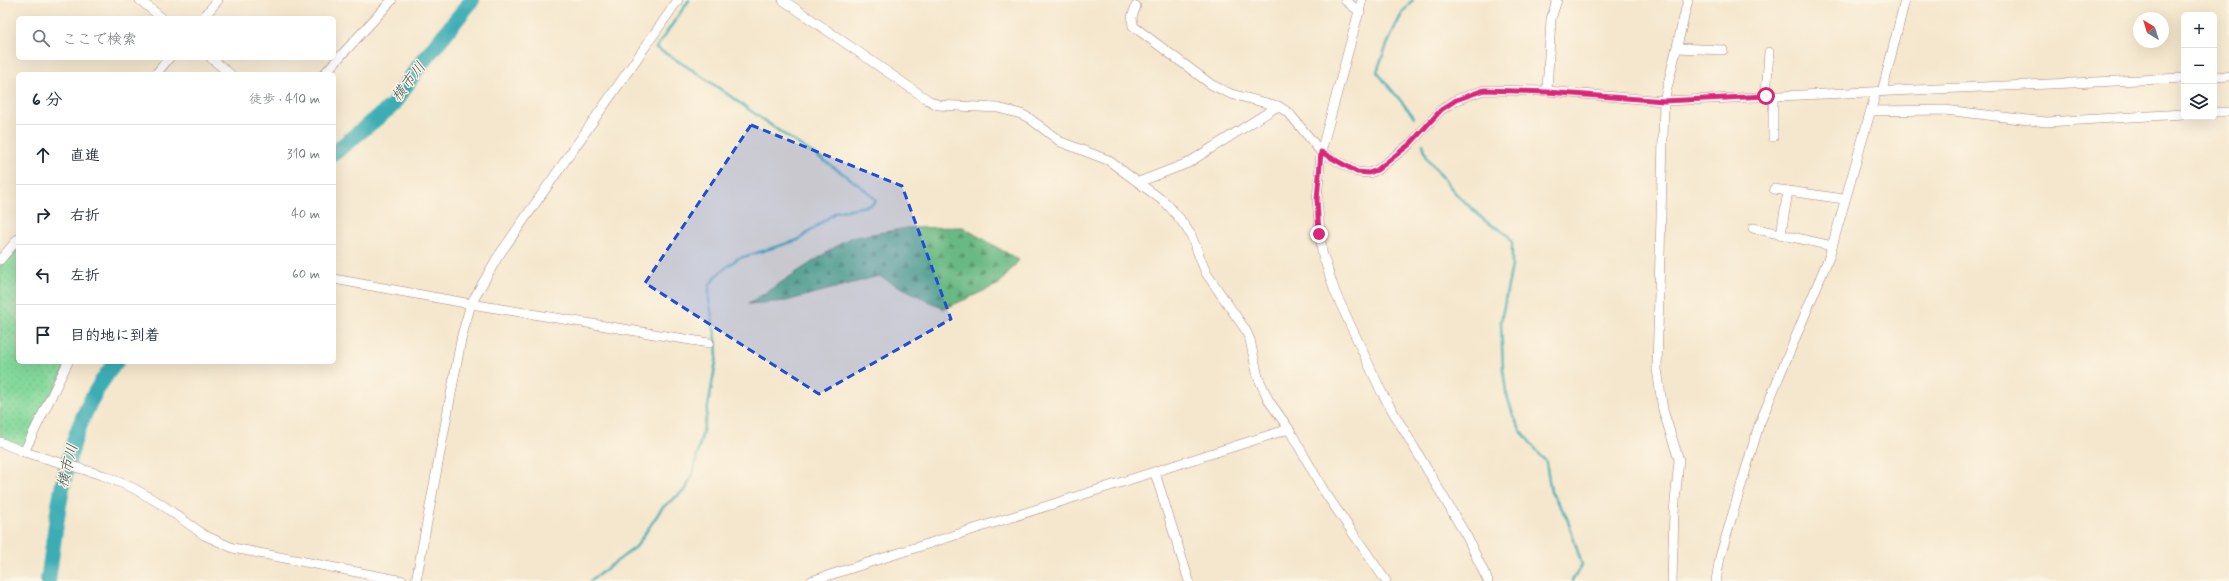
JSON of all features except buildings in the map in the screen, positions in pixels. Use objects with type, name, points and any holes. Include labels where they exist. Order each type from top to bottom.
[{"type":"street","points":[[140,0],[160,16]]},
{"type":"street","points":[[205,16],[218,0]]},
{"type":"street","points":[[326,72],[392,0]]},
{"type":"street","points":[[416,581],[462,335],[471,304],[497,258],[678,0]]},
{"type":"street","points":[[783,0],[928,100],[938,105],[998,108],[1021,114],[1029,118],[1061,142],[1108,160],[1166,203],[1180,219],[1190,235],[1206,273],[1245,329],[1262,388],[1289,429],[1324,491],[1386,581]]},
{"type":"street","points":[[1345,0],[1360,12]]},
{"type":"street","points":[[1362,0],[1321,152],[1317,200],[1319,234],[1327,272],[1382,393],[1467,537],[1488,581]]},
{"type":"street","points":[[1547,92],[1551,19],[1557,0]]},
{"type":"street","points":[[1672,581],[1674,512],[1679,460],[1663,410],[1657,369],[1664,101],[1688,0]]},
{"type":"street","points":[[1716,581],[1720,557],[1759,426],[1829,257],[1844,199],[1871,111],[1879,92],[1905,0]]},
{"type":"street","points":[[1136,6],[1132,17],[1133,26],[1193,72],[1231,94],[1278,106],[1289,113],[1321,152],[1357,172],[1369,173],[1377,170],[1410,144],[1441,110],[1456,100],[1484,90],[1547,92],[1664,101],[2181,78]]},
{"type":"street","points":[[1677,48],[1723,50]]},
{"type":"street","points":[[1769,52],[1773,137]]},
{"type":"street","points":[[158,72],[167,60]]},
{"type":"street","points":[[213,60],[228,72]]},
{"type":"street","points":[[2217,77],[2229,76]]},
{"type":"street","points":[[1139,182],[1188,163],[1278,106]]},
{"type":"street","points":[[1871,111],[1945,110],[2046,122],[2181,114]]},
{"type":"street","points":[[2217,112],[2229,112]]},
{"type":"street","points":[[1774,189],[1844,199]]},
{"type":"street","points":[[1781,234],[1788,191]]},
{"type":"street","points":[[1753,228],[1832,246]]},
{"type":"street","points":[[0,260],[16,241]]},
{"type":"street","points":[[336,279],[471,304],[709,343]]},
{"type":"street","points":[[28,453],[67,364]]},
{"type":"street","points":[[811,581],[1155,473],[1289,429]]},
{"type":"street","points":[[0,442],[28,453],[102,475],[133,488],[161,504],[204,535],[233,548],[403,581]]},
{"type":"street","points":[[1155,473],[1189,581]]},
{"type":"highlighted area","points":[[751,125],[902,186],[951,319],[819,394],[645,283]]},
{"type":"green space","points":[[962,227],[1019,260],[999,284],[944,309],[879,276],[786,301],[748,304],[849,238],[907,228]]},
{"type":"green space","points":[[16,241],[16,364],[67,364],[24,452],[0,442],[0,260]]},
{"type":"waterway","name":"横市川","points":[[336,151],[393,105],[416,70],[472,0]]},
{"type":"waterway","points":[[590,581],[636,547],[662,508],[686,489],[693,472],[706,418],[717,356],[716,339],[709,300],[709,286],[718,274],[737,259],[798,240],[836,212],[871,205],[876,201],[863,188],[674,58],[656,48],[689,0]]},
{"type":"waterway","points":[[1413,0],[1408,5],[1397,23],[1377,72],[1414,117]]},
{"type":"waterway","points":[[1423,144],[1427,158],[1456,194],[1484,220],[1508,235],[1512,243],[1512,266],[1501,321],[1503,369],[1506,392],[1513,415],[1521,431],[1546,462],[1551,492],[1566,515],[1582,565],[1572,581]]},
{"type":"waterway","name":"横市川","points":[[48,581],[61,495],[75,438],[85,412],[99,386],[115,364]]},
{"type":"route","points":[[1319,234],[1317,200],[1321,152],[1357,172],[1369,173],[1377,170],[1410,144],[1428,122],[1441,110],[1456,100],[1484,90],[1547,92],[1664,101],[1766,96]]}]
